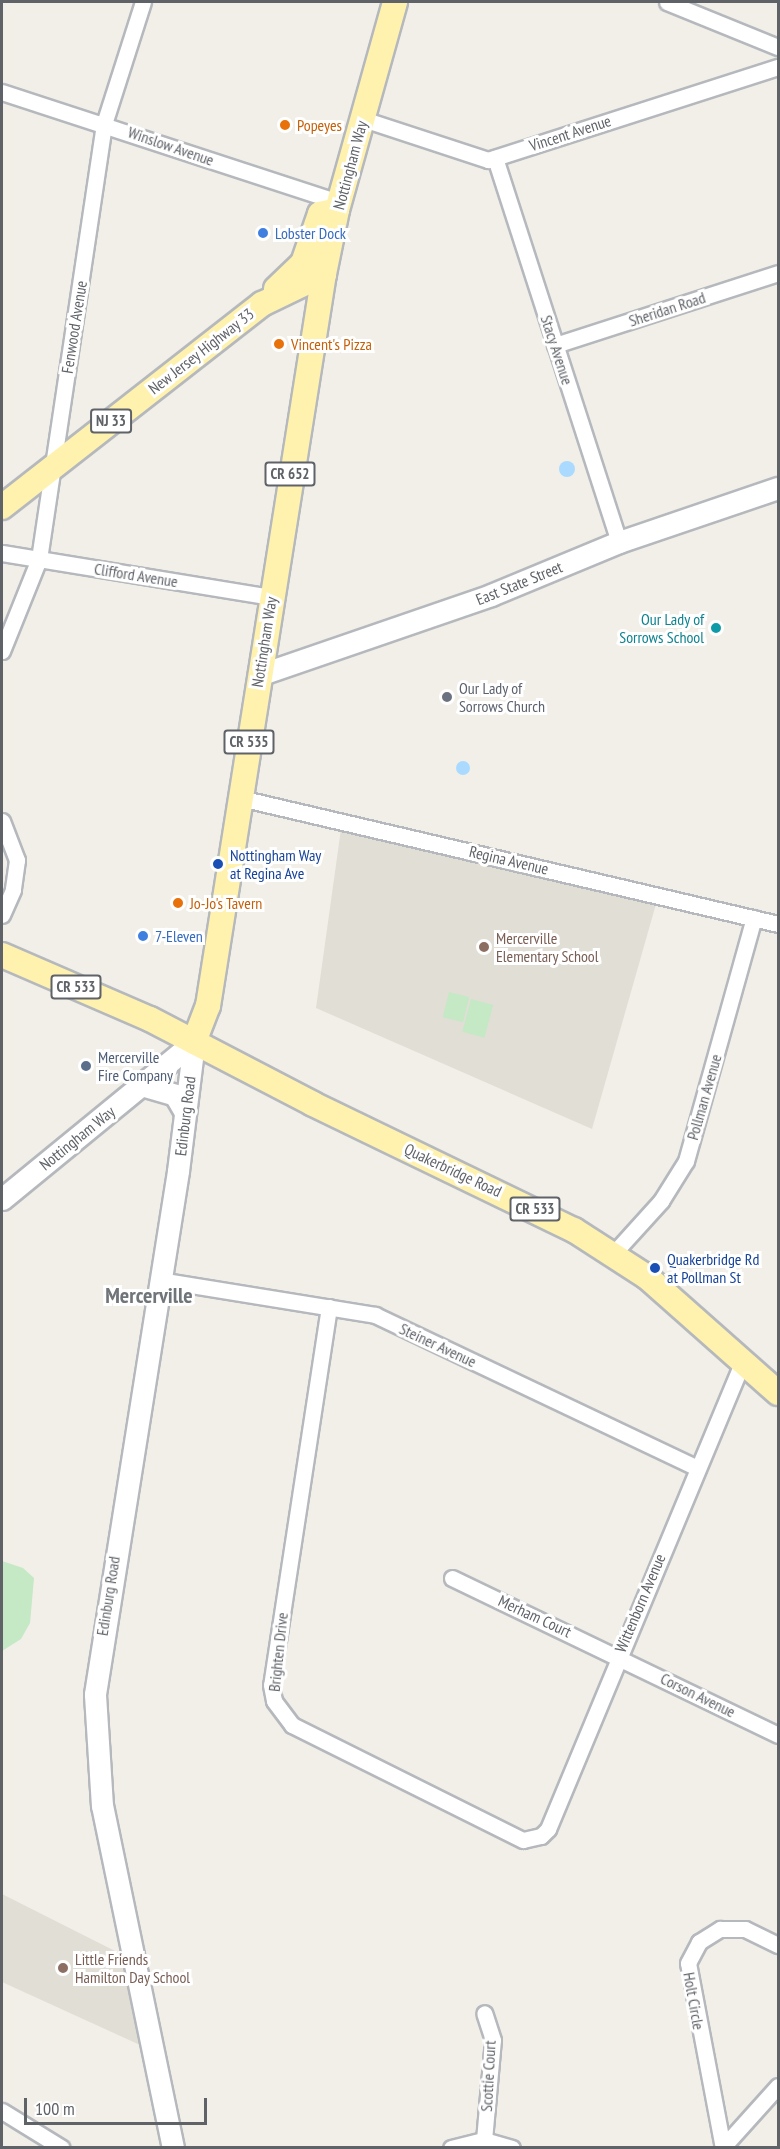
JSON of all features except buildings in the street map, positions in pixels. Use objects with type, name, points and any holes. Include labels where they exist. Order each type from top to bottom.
[{"type":"main road","name":"Nottingham Way","points":[[2,1199],[194,1042],[208,1006],[270,597],[324,274],[338,206],[395,2]]},
{"type":"main road","points":[[262,304],[303,263],[320,214],[338,206]]},
{"type":"main road","name":"New Jersey Highway 33","points":[[2,507],[262,304],[324,274]]},
{"type":"main road","name":"East State Street","points":[[259,675],[491,595],[618,542],[778,488]]},
{"type":"main road","name":"CR 533","points":[[2,955],[194,1042]]},
{"type":"main road","name":"Edinburg Road","points":[[173,2148],[102,1806],[95,1732],[98,1660],[160,1280],[194,1042]]},
{"type":"main road","name":"Quakerbridge Road","points":[[194,1042],[313,1104],[536,1209],[614,1254],[690,1313],[778,1393]]},
{"type":"main road","points":[[141,1085],[175,1095],[185,1112]]},
{"type":"street","name":"Fenwood Avenue","points":[[2,651],[39,559],[104,124],[143,2]]},
{"type":"street","points":[[667,2],[778,47]]},
{"type":"street","name":"Vincent Avenue","points":[[363,119],[488,160],[778,67]]},
{"type":"street","name":"Winslow Avenue","points":[[2,92],[104,124],[338,206]]},
{"type":"street","name":"Stacy Avenue","points":[[495,158],[618,542]]},
{"type":"street","name":"Sheridan Road","points":[[555,345],[778,273]]},
{"type":"street","name":"Clifford Avenue","points":[[2,553],[270,597]]},
{"type":"street","name":"Regina Avenue","points":[[240,798],[778,924]]},
{"type":"street","points":[[2,820],[17,860],[13,890],[2,915]]},
{"type":"street","name":"Pollman Avenue","points":[[614,1254],[661,1201],[686,1161],[754,918]]},
{"type":"street","name":"Steiner Avenue","points":[[160,1280],[375,1315],[698,1468]]},
{"type":"street","name":"Brighten Drive","points":[[328,1307],[271,1685],[273,1701],[292,1725],[515,1837],[533,1839]]},
{"type":"street","name":"Wittenborn Avenue","points":[[533,1839],[548,1829],[617,1655],[743,1361]]},
{"type":"street","name":"Merham Court","points":[[452,1578],[617,1655]]},
{"type":"street","name":"Corson Avenue","points":[[617,1655],[778,1735]]},
{"type":"street","name":"Holt Circle","points":[[723,2147],[688,1963],[699,1942],[720,1929],[745,1929],[778,1945]]},
{"type":"street","name":"Scottie Court","points":[[484,2013],[493,2040],[484,2140]]},
{"type":"street","points":[[723,2147],[778,2086]]},
{"type":"street","points":[[2,2111],[62,2148]]},
{"type":"street","points":[[451,2148],[484,2140],[512,2148]]},
{"type":"shaded area","name":"Mercerville Elementary School","points":[[341,829],[656,904],[592,1129],[316,1008]]},
{"type":"shaded area","name":"Little Friends Hamilton Day School","points":[[2,1894],[121,1954],[140,2045],[2,1982]]},
{"type":"green space","points":[[449,992],[469,997],[463,1022],[443,1017]]},
{"type":"green space","points":[[471,999],[493,1005],[484,1038],[462,1032]]},
{"type":"green space","points":[[2,1561],[23,1568],[34,1578],[30,1623],[21,1639],[2,1651]]},
{"type":"water","points":[[567,461],[573,463],[575,469],[573,475],[567,477],[561,475],[559,469],[561,463]]},
{"type":"water","points":[[460,761],[466,761],[470,768],[466,775],[460,775],[456,771],[456,765]]},
{"type":"place","name":"Popeyes","points":[[285,125]]},
{"type":"place","name":"Lobster Dock","points":[[263,233]]},
{"type":"place","name":"Vincent's Pizza","points":[[279,344]]},
{"type":"place","name":"Our Lady of Sorrows School","points":[[716,628]]},
{"type":"place","name":"Our Lady of Sorrows Church","points":[[447,697]]},
{"type":"place","name":"Nottingham Way at Regina Ave","points":[[218,864]]},
{"type":"place","name":"Jo-Jo's Tavern","points":[[178,903]]},
{"type":"place","name":"7-Eleven","points":[[143,936]]},
{"type":"place","name":"Mercerville Elementary School","points":[[484,947]]},
{"type":"place","name":"Mercerville Fire Company","points":[[86,1066]]},
{"type":"place","name":"Quakerbridge Rd at Pollman St","points":[[655,1268]]},
{"type":"place","name":"Little Friends Hamilton Day School","points":[[63,1968]]},
{"type":"district","name":"Mercerville","points":[[149,1296]]}]
